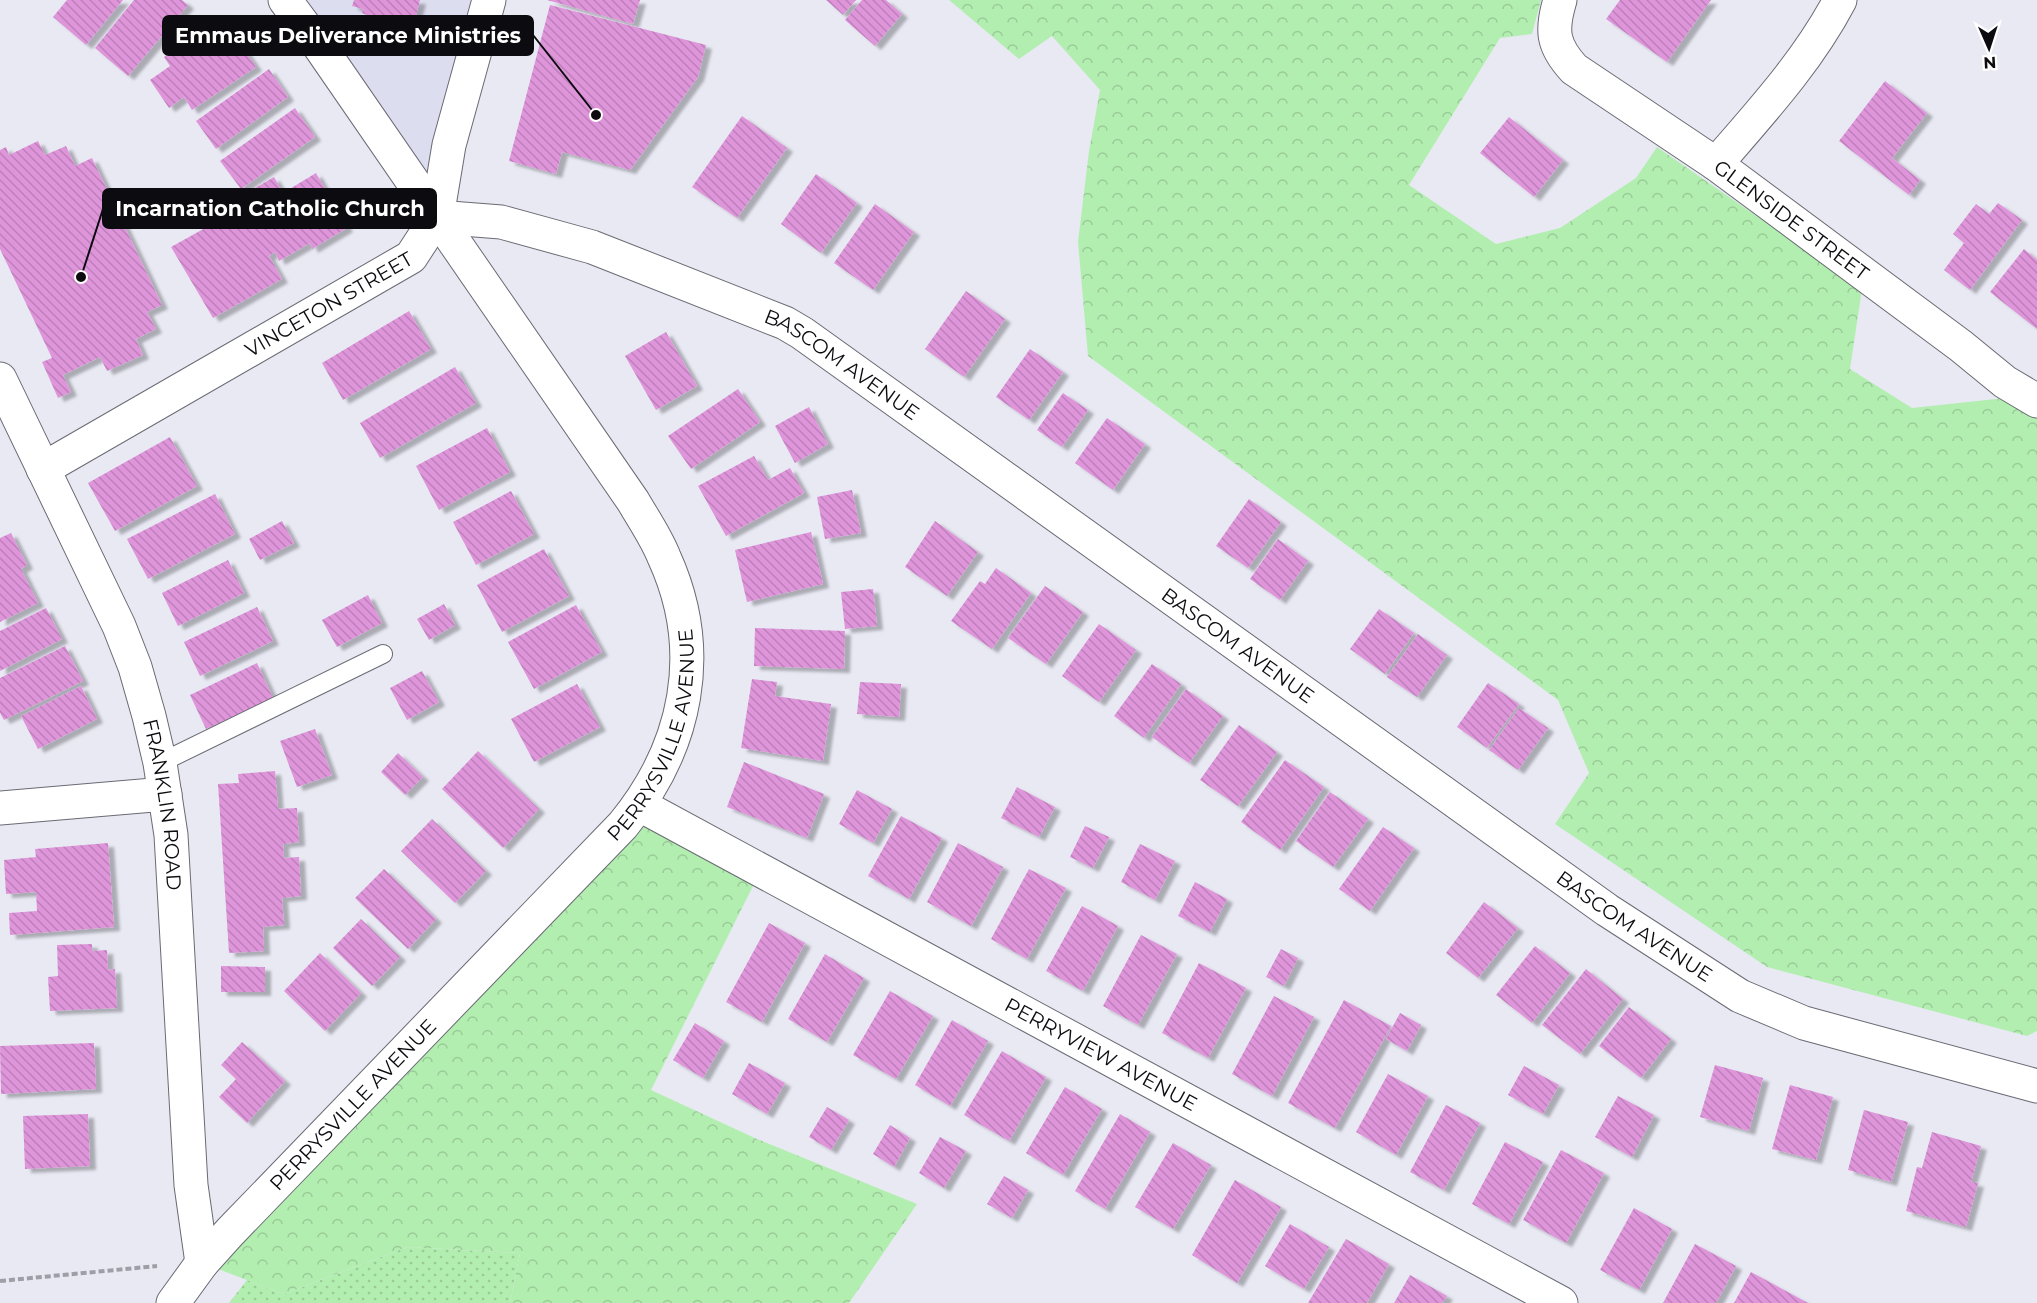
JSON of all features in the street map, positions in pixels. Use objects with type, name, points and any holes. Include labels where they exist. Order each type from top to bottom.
[{"type":"street","name":"PERRYSVILLE AVENUE","points":[[173,1303],[202,1263],[602,848],[640,805],[657,777],[674,739],[685,688],[685,634],[675,584],[661,550],[633,501],[320,47],[285,0]]},
{"type":"street","name":"VINCETON STREET","points":[[43,469],[411,257],[437,217],[449,145],[489,0]]},
{"type":"street","name":"GLENSIDE STREET","points":[[1560,0],[1555,16],[1555,37],[1562,56],[1574,69],[1716,164],[1961,346],[2005,382],[2037,401]]},
{"type":"street","points":[[1716,164],[1791,77],[1840,0]]},
{"type":"street","name":"BASCOM AVENUE","points":[[437,217],[501,222],[592,247],[785,323],[1607,910],[1740,996],[1804,1023],[2037,1086]]},
{"type":"street","name":"FRANKLIN ROAD","points":[[0,379],[119,626],[135,667],[162,779],[171,835],[191,1185],[202,1263]]},
{"type":"street","points":[[0,808],[162,779]]},
{"type":"street","name":"PERRYVIEW AVENUE","points":[[640,805],[1561,1303]]},
{"type":"lane","points":[[162,779],[382,654]]},
{"type":"path","points":[[0,1281],[202,1263]]},
{"type":"shaded area","points":[[285,0],[489,0],[437,217]]},
{"type":"green space","points":[[949,0],[1541,0],[1532,34],[1500,38],[1409,185],[1496,244],[1560,228],[1636,178],[1657,147],[1862,289],[1850,369],[1912,408],[2005,398],[2037,417],[2037,1031],[2027,1036],[1767,967],[1555,824],[1589,773],[1558,700],[1088,356],[1078,242],[1089,151],[1100,90],[1052,36],[1019,59]]},
{"type":"green space","points":[[640,805],[761,870],[651,1090],[757,1139],[917,1204],[849,1303],[510,1303],[520,1253],[407,1247],[284,1294],[202,1263]]},
{"type":"green space","points":[[407,1247],[520,1253],[510,1303],[229,1303],[247,1280],[284,1294]]},
{"type":"building","points":[[67,0],[123,0],[86,45],[53,17]]},
{"type":"building","points":[[134,0],[182,0],[188,5],[128,76],[95,48]]},
{"type":"building","points":[[354,0],[420,0],[413,27],[409,26],[407,35],[394,42],[372,36],[365,23],[367,15],[362,13],[363,9],[352,6]]},
{"type":"building","points":[[547,0],[640,0],[633,24]]},
{"type":"building","points":[[826,0],[856,0],[843,15]]},
{"type":"building","points":[[862,0],[886,0],[902,14],[875,46],[845,20]]},
{"type":"building","points":[[1620,0],[1711,0],[1667,62],[1606,19]]},
{"type":"building","points":[[550,5],[706,45],[698,77],[630,170],[562,152],[556,174],[509,161]]},
{"type":"building","points":[[222,17],[256,67],[192,110],[184,97],[169,108],[150,80],[170,66],[164,57]]},
{"type":"building","points":[[269,69],[288,97],[216,149],[196,121]]},
{"type":"building","points":[[1885,81],[1927,113],[1892,158],[1920,180],[1909,195],[1839,141]]},
{"type":"building","points":[[295,108],[315,137],[241,189],[220,161]]},
{"type":"building","points":[[742,116],[787,148],[737,218],[692,187]]},
{"type":"building","points":[[1509,117],[1563,160],[1534,197],[1480,153]]},
{"type":"building","points":[[38,141],[45,155],[66,146],[75,166],[92,158],[162,305],[147,312],[156,329],[136,339],[143,355],[107,371],[100,357],[63,375],[71,392],[58,398],[42,362],[52,358],[0,249],[0,150],[6,147],[9,155]]},
{"type":"building","points":[[316,173],[347,228],[312,249],[310,243],[279,261],[275,252],[269,256],[282,279],[213,318],[171,247],[250,203],[245,194],[274,177],[283,193]]},
{"type":"building","points":[[816,174],[857,203],[821,253],[781,224]]},
{"type":"building","points":[[1998,203],[2022,220],[1970,290],[1944,270],[1964,243],[1953,234],[1976,204],[1989,214]]},
{"type":"building","points":[[875,204],[914,232],[873,290],[834,263]]},
{"type":"building","points":[[2024,249],[2037,260],[2037,329],[1990,292]]},
{"type":"building","points":[[966,291],[1005,319],[964,377],[925,349]]},
{"type":"building","points":[[409,311],[431,349],[343,400],[322,363]]},
{"type":"building","points":[[666,332],[697,386],[656,410],[625,356]]},
{"type":"building","points":[[1030,349],[1063,372],[1029,420],[996,397]]},
{"type":"building","points":[[455,367],[476,403],[380,458],[360,423]]},
{"type":"building","points":[[738,389],[760,422],[691,469],[668,436]]},
{"type":"building","points":[[1063,393],[1088,410],[1062,447],[1037,430]]},
{"type":"building","points":[[809,407],[828,444],[795,463],[775,426]]},
{"type":"building","points":[[1107,418],[1145,444],[1113,490],[1075,463]]},
{"type":"building","points":[[487,428],[510,472],[439,510],[416,466]]},
{"type":"building","points":[[170,437],[197,486],[115,531],[88,483]]},
{"type":"building","points":[[754,456],[768,480],[790,468],[804,493],[726,536],[698,486]]},
{"type":"building","points":[[852,490],[861,533],[825,539],[817,497]]},
{"type":"building","points":[[511,491],[534,534],[476,565],[453,522]]},
{"type":"building","points":[[215,494],[235,534],[148,579],[127,539]]},
{"type":"building","points":[[1249,499],[1281,522],[1248,568],[1216,546]]},
{"type":"building","points":[[282,521],[294,543],[260,560],[249,539]]},
{"type":"building","points":[[935,521],[978,552],[947,596],[905,567]]},
{"type":"building","points":[[811,532],[823,584],[747,602],[735,550]]},
{"type":"building","points":[[11,533],[27,565],[21,569],[38,603],[0,622],[0,538]]},
{"type":"building","points":[[1278,539],[1308,561],[1280,600],[1250,579]]},
{"type":"building","points":[[544,549],[569,596],[502,632],[477,585]]},
{"type":"building","points":[[228,560],[244,593],[178,626],[162,593]]},
{"type":"building","points":[[996,568],[1031,593],[992,649],[951,621],[980,581],[985,584]]},
{"type":"building","points":[[1045,586],[1083,612],[1046,664],[1008,638]]},
{"type":"building","points":[[873,589],[877,626],[845,629],[841,592]]},
{"type":"building","points":[[368,595],[382,623],[337,647],[322,620]]},
{"type":"building","points":[[444,604],[455,625],[429,640],[417,619]]},
{"type":"building","points":[[576,605],[602,652],[534,689],[508,642]]},
{"type":"building","points":[[257,607],[273,641],[200,676],[184,642]]},
{"type":"building","points":[[46,608],[62,639],[0,671],[0,631]]},
{"type":"building","points":[[1379,609],[1414,633],[1385,674],[1350,649]]},
{"type":"building","points":[[1099,624],[1136,650],[1099,702],[1062,676]]},
{"type":"building","points":[[755,628],[845,631],[844,669],[754,666]]},
{"type":"building","points":[[1418,634],[1447,655],[1417,697],[1387,677]]},
{"type":"building","points":[[65,646],[83,681],[4,720],[0,713],[0,678]]},
{"type":"building","points":[[257,663],[273,698],[206,729],[190,695]]},
{"type":"building","points":[[1152,664],[1181,684],[1144,738],[1114,716]]},
{"type":"building","points":[[422,671],[439,702],[407,720],[390,688]]},
{"type":"building","points":[[752,679],[777,682],[775,696],[831,704],[823,761],[741,748]]},
{"type":"building","points":[[860,682],[901,684],[899,717],[857,714]]},
{"type":"building","points":[[1488,683],[1519,704],[1487,748],[1457,727]]},
{"type":"building","points":[[577,684],[600,727],[534,762],[511,719]]},
{"type":"building","points":[[81,686],[97,719],[38,749],[21,716]]},
{"type":"building","points":[[1186,689],[1223,716],[1189,763],[1152,737]]},
{"type":"building","points":[[1519,708],[1548,728],[1518,770],[1489,750]]},
{"type":"building","points":[[1239,725],[1277,752],[1238,806],[1200,780]]},
{"type":"building","points":[[315,729],[332,775],[297,787],[280,741]]},
{"type":"building","points":[[478,751],[539,809],[503,848],[442,789]]},
{"type":"building","points":[[398,753],[423,777],[405,795],[381,772]]},
{"type":"building","points":[[1285,760],[1324,787],[1280,850],[1241,822]]},
{"type":"building","points":[[744,762],[824,794],[807,838],[727,807]]},
{"type":"building","points":[[275,771],[278,809],[297,808],[299,842],[283,844],[284,858],[299,857],[301,896],[282,898],[284,925],[263,927],[264,951],[229,953],[218,784],[239,783],[238,774]]},
{"type":"building","points":[[1017,787],[1055,807],[1039,837],[1001,818]]},
{"type":"building","points":[[857,790],[892,809],[873,843],[839,824]]},
{"type":"building","points":[[1330,792],[1368,819],[1333,867],[1296,841]]},
{"type":"building","points":[[901,816],[942,838],[909,899],[868,876]]},
{"type":"building","points":[[432,819],[486,871],[455,903],[401,851]]},
{"type":"building","points":[[1085,826],[1109,837],[1093,868],[1070,857]]},
{"type":"building","points":[[1383,827],[1414,848],[1370,911],[1339,889]]},
{"type":"building","points":[[108,843],[114,927],[10,935],[9,913],[37,911],[36,892],[6,894],[4,860],[36,857],[35,849]]},
{"type":"building","points":[[958,843],[1003,867],[971,926],[927,902]]},
{"type":"building","points":[[1140,844],[1175,861],[1155,900],[1121,882]]},
{"type":"building","points":[[384,869],[436,919],[408,949],[355,898]]},
{"type":"building","points":[[1029,869],[1066,888],[1027,959],[991,939]]},
{"type":"building","points":[[1195,882],[1227,899],[1210,932],[1178,916]]},
{"type":"building","points":[[1484,902],[1518,928],[1478,978],[1446,953]]},
{"type":"building","points":[[1082,906],[1118,926],[1083,991],[1046,971]]},
{"type":"building","points":[[361,919],[400,957],[372,986],[333,948]]},
{"type":"building","points":[[769,923],[805,943],[762,1022],[726,1002]]},
{"type":"building","points":[[1141,935],[1177,954],[1138,1025],[1103,1006]]},
{"type":"building","points":[[92,944],[92,951],[107,950],[108,970],[115,969],[117,1008],[50,1011],[48,977],[58,976],[57,945]]},
{"type":"building","points":[[1535,946],[1570,973],[1532,1023],[1496,995]]},
{"type":"building","points":[[1281,949],[1298,958],[1284,986],[1266,977]]},
{"type":"building","points":[[320,953],[361,993],[325,1031],[284,991]]},
{"type":"building","points":[[825,954],[864,978],[827,1042],[788,1019]]},
{"type":"building","points":[[1199,963],[1246,988],[1208,1058],[1162,1033]]},
{"type":"building","points":[[221,966],[265,967],[265,992],[221,992]]},
{"type":"building","points":[[1586,969],[1623,999],[1580,1054],[1542,1025]]},
{"type":"building","points":[[890,991],[933,1016],[896,1079],[853,1055]]},
{"type":"building","points":[[1274,996],[1314,1017],[1272,1096],[1232,1074]]},
{"type":"building","points":[[1344,1000],[1391,1026],[1335,1128],[1288,1103]]},
{"type":"building","points":[[1629,1007],[1671,1039],[1641,1078],[1599,1046]]},
{"type":"building","points":[[1400,1013],[1421,1025],[1407,1051],[1386,1039]]},
{"type":"building","points":[[952,1020],[988,1041],[950,1106],[915,1085]]},
{"type":"building","points":[[695,1023],[724,1041],[703,1078],[673,1060]]},
{"type":"building","points":[[242,1042],[285,1081],[247,1123],[219,1097],[236,1079],[221,1065]]},
{"type":"building","points":[[94,1043],[96,1089],[1,1094],[0,1046]]},
{"type":"building","points":[[1002,1051],[1046,1077],[1009,1141],[964,1115]]},
{"type":"building","points":[[749,1063],[785,1083],[767,1114],[732,1094]]},
{"type":"building","points":[[1715,1065],[1763,1078],[1749,1131],[1700,1117]]},
{"type":"building","points":[[1524,1066],[1559,1085],[1543,1114],[1508,1095]]},
{"type":"building","points":[[1388,1074],[1428,1096],[1396,1155],[1356,1132]]},
{"type":"building","points":[[1790,1085],[1833,1097],[1816,1160],[1772,1149]]},
{"type":"building","points":[[1065,1087],[1102,1109],[1063,1175],[1026,1153]]},
{"type":"building","points":[[1618,1096],[1654,1115],[1632,1157],[1595,1137]]},
{"type":"building","points":[[1446,1105],[1480,1123],[1444,1190],[1410,1172]]},
{"type":"building","points":[[827,1107],[849,1120],[831,1150],[809,1137]]},
{"type":"building","points":[[1864,1110],[1908,1122],[1891,1182],[1848,1170]]},
{"type":"building","points":[[88,1114],[90,1166],[25,1169],[23,1116]]},
{"type":"building","points":[[1120,1114],[1150,1132],[1105,1209],[1075,1191]]},
{"type":"building","points":[[890,1125],[910,1138],[894,1167],[873,1154]]},
{"type":"building","points":[[1932,1132],[1981,1146],[1971,1182],[1978,1183],[1966,1227],[1906,1211],[1917,1167],[1922,1168]]},
{"type":"building","points":[[940,1137],[966,1151],[944,1188],[919,1173]]},
{"type":"building","points":[[1505,1142],[1543,1162],[1509,1224],[1472,1204]]},
{"type":"building","points":[[1173,1143],[1211,1165],[1173,1229],[1135,1207]]},
{"type":"building","points":[[1561,1150],[1604,1173],[1566,1243],[1523,1220]]},
{"type":"building","points":[[1004,1176],[1028,1190],[1012,1218],[987,1204]]},
{"type":"building","points":[[1235,1180],[1281,1207],[1237,1283],[1192,1255]]},
{"type":"building","points":[[1634,1208],[1672,1229],[1639,1290],[1600,1270]]},
{"type":"building","points":[[1290,1224],[1329,1247],[1304,1289],[1265,1266]]},
{"type":"building","points":[[1346,1239],[1389,1264],[1367,1303],[1308,1303]]},
{"type":"building","points":[[1695,1244],[1736,1266],[1716,1303],[1663,1303]]},
{"type":"building","points":[[1751,1272],[1808,1303],[1734,1303]]},
{"type":"building","points":[[1410,1275],[1447,1296],[1442,1303],[1394,1303]]},
{"type":"place","name":"Emmaus Deliverance Ministries","points":[[596,115]]},
{"type":"place","name":"Incarnation Catholic Church","points":[[81,277]]}]
